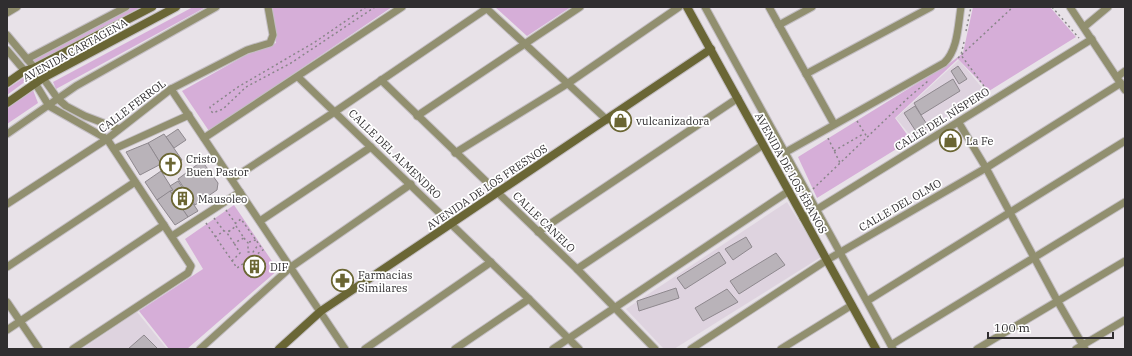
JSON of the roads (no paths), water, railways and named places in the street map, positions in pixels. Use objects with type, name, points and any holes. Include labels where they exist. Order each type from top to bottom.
[{"type":"street","points":[[7,13],[17,7]]},
{"type":"street","points":[[24,71],[27,60],[126,7]]},
{"type":"street","name":"AVENIDA CARTAGENA","points":[[7,83],[24,71],[34,68],[152,7]]},
{"type":"street","name":"AVENIDA CARTAGENA","points":[[7,104],[43,78],[176,7]]},
{"type":"street","points":[[7,134],[76,86],[216,7]]},
{"type":"street","name":"CALLE FERROL","points":[[7,204],[107,139],[171,89],[247,50],[270,43],[273,35],[268,7]]},
{"type":"street","points":[[204,138],[402,7]]},
{"type":"street","points":[[417,116],[580,7]]},
{"type":"street","points":[[456,153],[567,84],[679,7]]},
{"type":"street","name":"AVENIDA DE LOS ÉBANOS","points":[[687,7],[875,349]]},
{"type":"street","name":"AVENIDA DE LOS ÉBANOS","points":[[705,7],[786,152],[815,210],[892,347]]},
{"type":"street","points":[[769,7],[834,124]]},
{"type":"street","points":[[779,25],[812,7]]},
{"type":"street","points":[[806,74],[931,7]]},
{"type":"street","points":[[786,152],[944,63],[950,56],[955,43],[961,7]]},
{"type":"street","points":[[1070,7],[1125,90]]},
{"type":"street","points":[[1084,27],[1108,7]]},
{"type":"street","points":[[232,179],[336,111],[486,8],[606,120]]},
{"type":"street","points":[[7,35],[43,78],[58,99],[66,106],[85,116],[119,129]]},
{"type":"street","name":"CALLE DEL NÍSPERO","points":[[803,218],[959,123],[1092,39]]},
{"type":"street","name":"AVENIDA DE LOS FRESNOS","points":[[279,349],[321,311],[711,49]]},
{"type":"street","points":[[7,50],[35,84],[49,106],[107,139],[190,263],[191,268],[188,273],[73,349]]},
{"type":"street","name":"CALLE DEL OLMO","points":[[691,349],[839,252],[986,168],[1119,80],[1125,71]]},
{"type":"street","name":"CALLE DEL ALMENDRO","points":[[298,77],[336,111],[371,147],[411,184],[579,349]]},
{"type":"street","name":"CALLE CANELO","points":[[381,80],[577,269],[655,349]]},
{"type":"street","points":[[171,89],[345,349]]},
{"type":"street","points":[[538,232],[738,98]]},
{"type":"street","points":[[114,149],[189,115]]},
{"type":"street","points":[[959,123],[986,168],[1033,257],[1084,347]]},
{"type":"street","points":[[866,301],[1010,214],[1125,141]]},
{"type":"street","points":[[577,269],[763,145]]},
{"type":"street","points":[[260,221],[371,147]]},
{"type":"street","points":[[7,267],[135,182]]},
{"type":"street","points":[[200,349],[291,267],[411,184]]},
{"type":"street","points":[[553,349],[789,191]]},
{"type":"street","points":[[172,236],[240,192]]},
{"type":"street","points":[[892,347],[1033,257],[1125,202]]},
{"type":"street","points":[[7,330],[164,225]]},
{"type":"street","points":[[977,349],[1125,261]]},
{"type":"street","points":[[365,349],[491,262]]},
{"type":"street","points":[[456,349],[529,299]]},
{"type":"street","points":[[7,302],[39,349]]},
{"type":"street","points":[[781,349],[852,305]]},
{"type":"street","points":[[1076,349],[1084,347],[1125,320]]},
{"type":"place","name":"vulcanizadora","points":[[621,121]]},
{"type":"place","name":"La Fe","points":[[950,141]]},
{"type":"place","name":"Cristo Buen Pastor","points":[[171,165]]},
{"type":"place","name":"Mausoleo","points":[[183,199]]},
{"type":"place","name":"DIF","points":[[255,267]]},
{"type":"place","name":"Farmacias Similares","points":[[342,281]]}]
